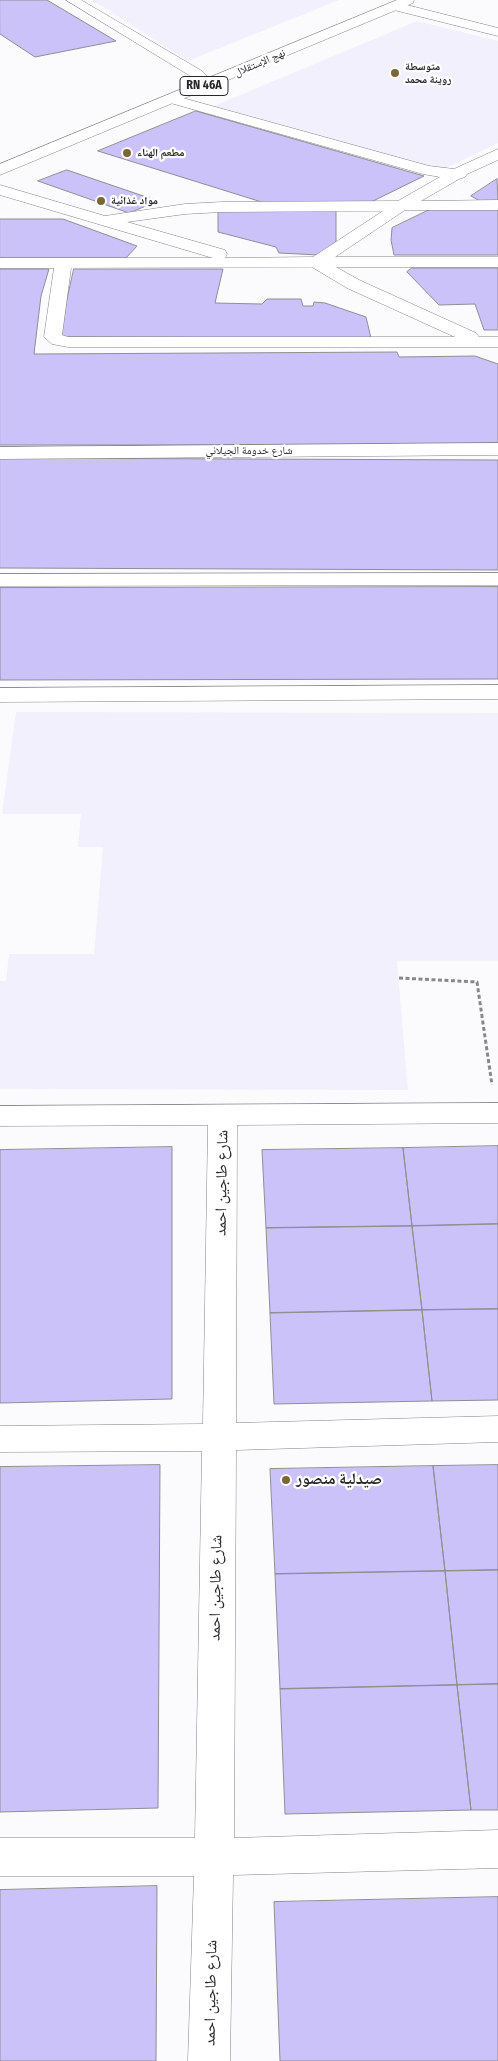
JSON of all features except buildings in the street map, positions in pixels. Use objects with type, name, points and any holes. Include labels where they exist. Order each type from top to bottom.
[{"type":"street","points":[[72,0],[197,74],[208,84]]},
{"type":"street","name":"نهج الإستقلال","points":[[139,97],[374,0]]},
{"type":"street","points":[[402,3],[498,32]]},
{"type":"street","name":"نهج الإستقلال","points":[[0,170],[402,3]]},
{"type":"street","points":[[172,99],[428,172],[490,174]]},
{"type":"street","points":[[316,263],[402,205],[456,174],[498,154]]},
{"type":"street","points":[[0,190],[247,262]]},
{"type":"street","points":[[106,220],[184,209],[222,207],[498,205]]},
{"type":"street","points":[[0,263],[498,262]]},
{"type":"street","points":[[63,263],[53,336],[58,340],[68,342],[420,340],[494,344]]},
{"type":"street","points":[[316,263],[353,284],[494,344]]},
{"type":"street","name":"شارع خدومة الجيلاني","points":[[0,453],[498,449]]},
{"type":"street","points":[[0,580],[498,578]]},
{"type":"street","points":[[0,695],[498,692]]},
{"type":"street","points":[[0,1116],[497,1113]]},
{"type":"street","name":"شارع طاجين احمد","points":[[209,2061],[214,1857],[223,1115]]},
{"type":"street","points":[[0,1439],[218,1437],[498,1429]]},
{"type":"street","points":[[0,1857],[214,1857],[498,1849]]},
{"type":"path","points":[[399,978],[477,982],[497,1113]]},
{"type":"shaded area","points":[[92,0],[339,0],[188,61]]},
{"type":"shaded area","name":"متوسطة روينة محمد","points":[[417,21],[498,41],[498,143],[442,170],[214,106]]},
{"type":"shaded area","points":[[16,712],[498,713],[498,961],[397,961],[408,1090],[0,1089],[0,981],[6,981],[9,954],[94,954],[103,847],[78,847],[81,814],[2,814]]},
{"type":"place","name":"متوسطة روينة محمد","points":[[395,73]]},
{"type":"place","name":"مطعم الهناء","points":[[127,153]]},
{"type":"place","name":"مواد غذائية","points":[[101,201]]},
{"type":"place","name":"صيدلية منصور","points":[[286,1480]]}]
